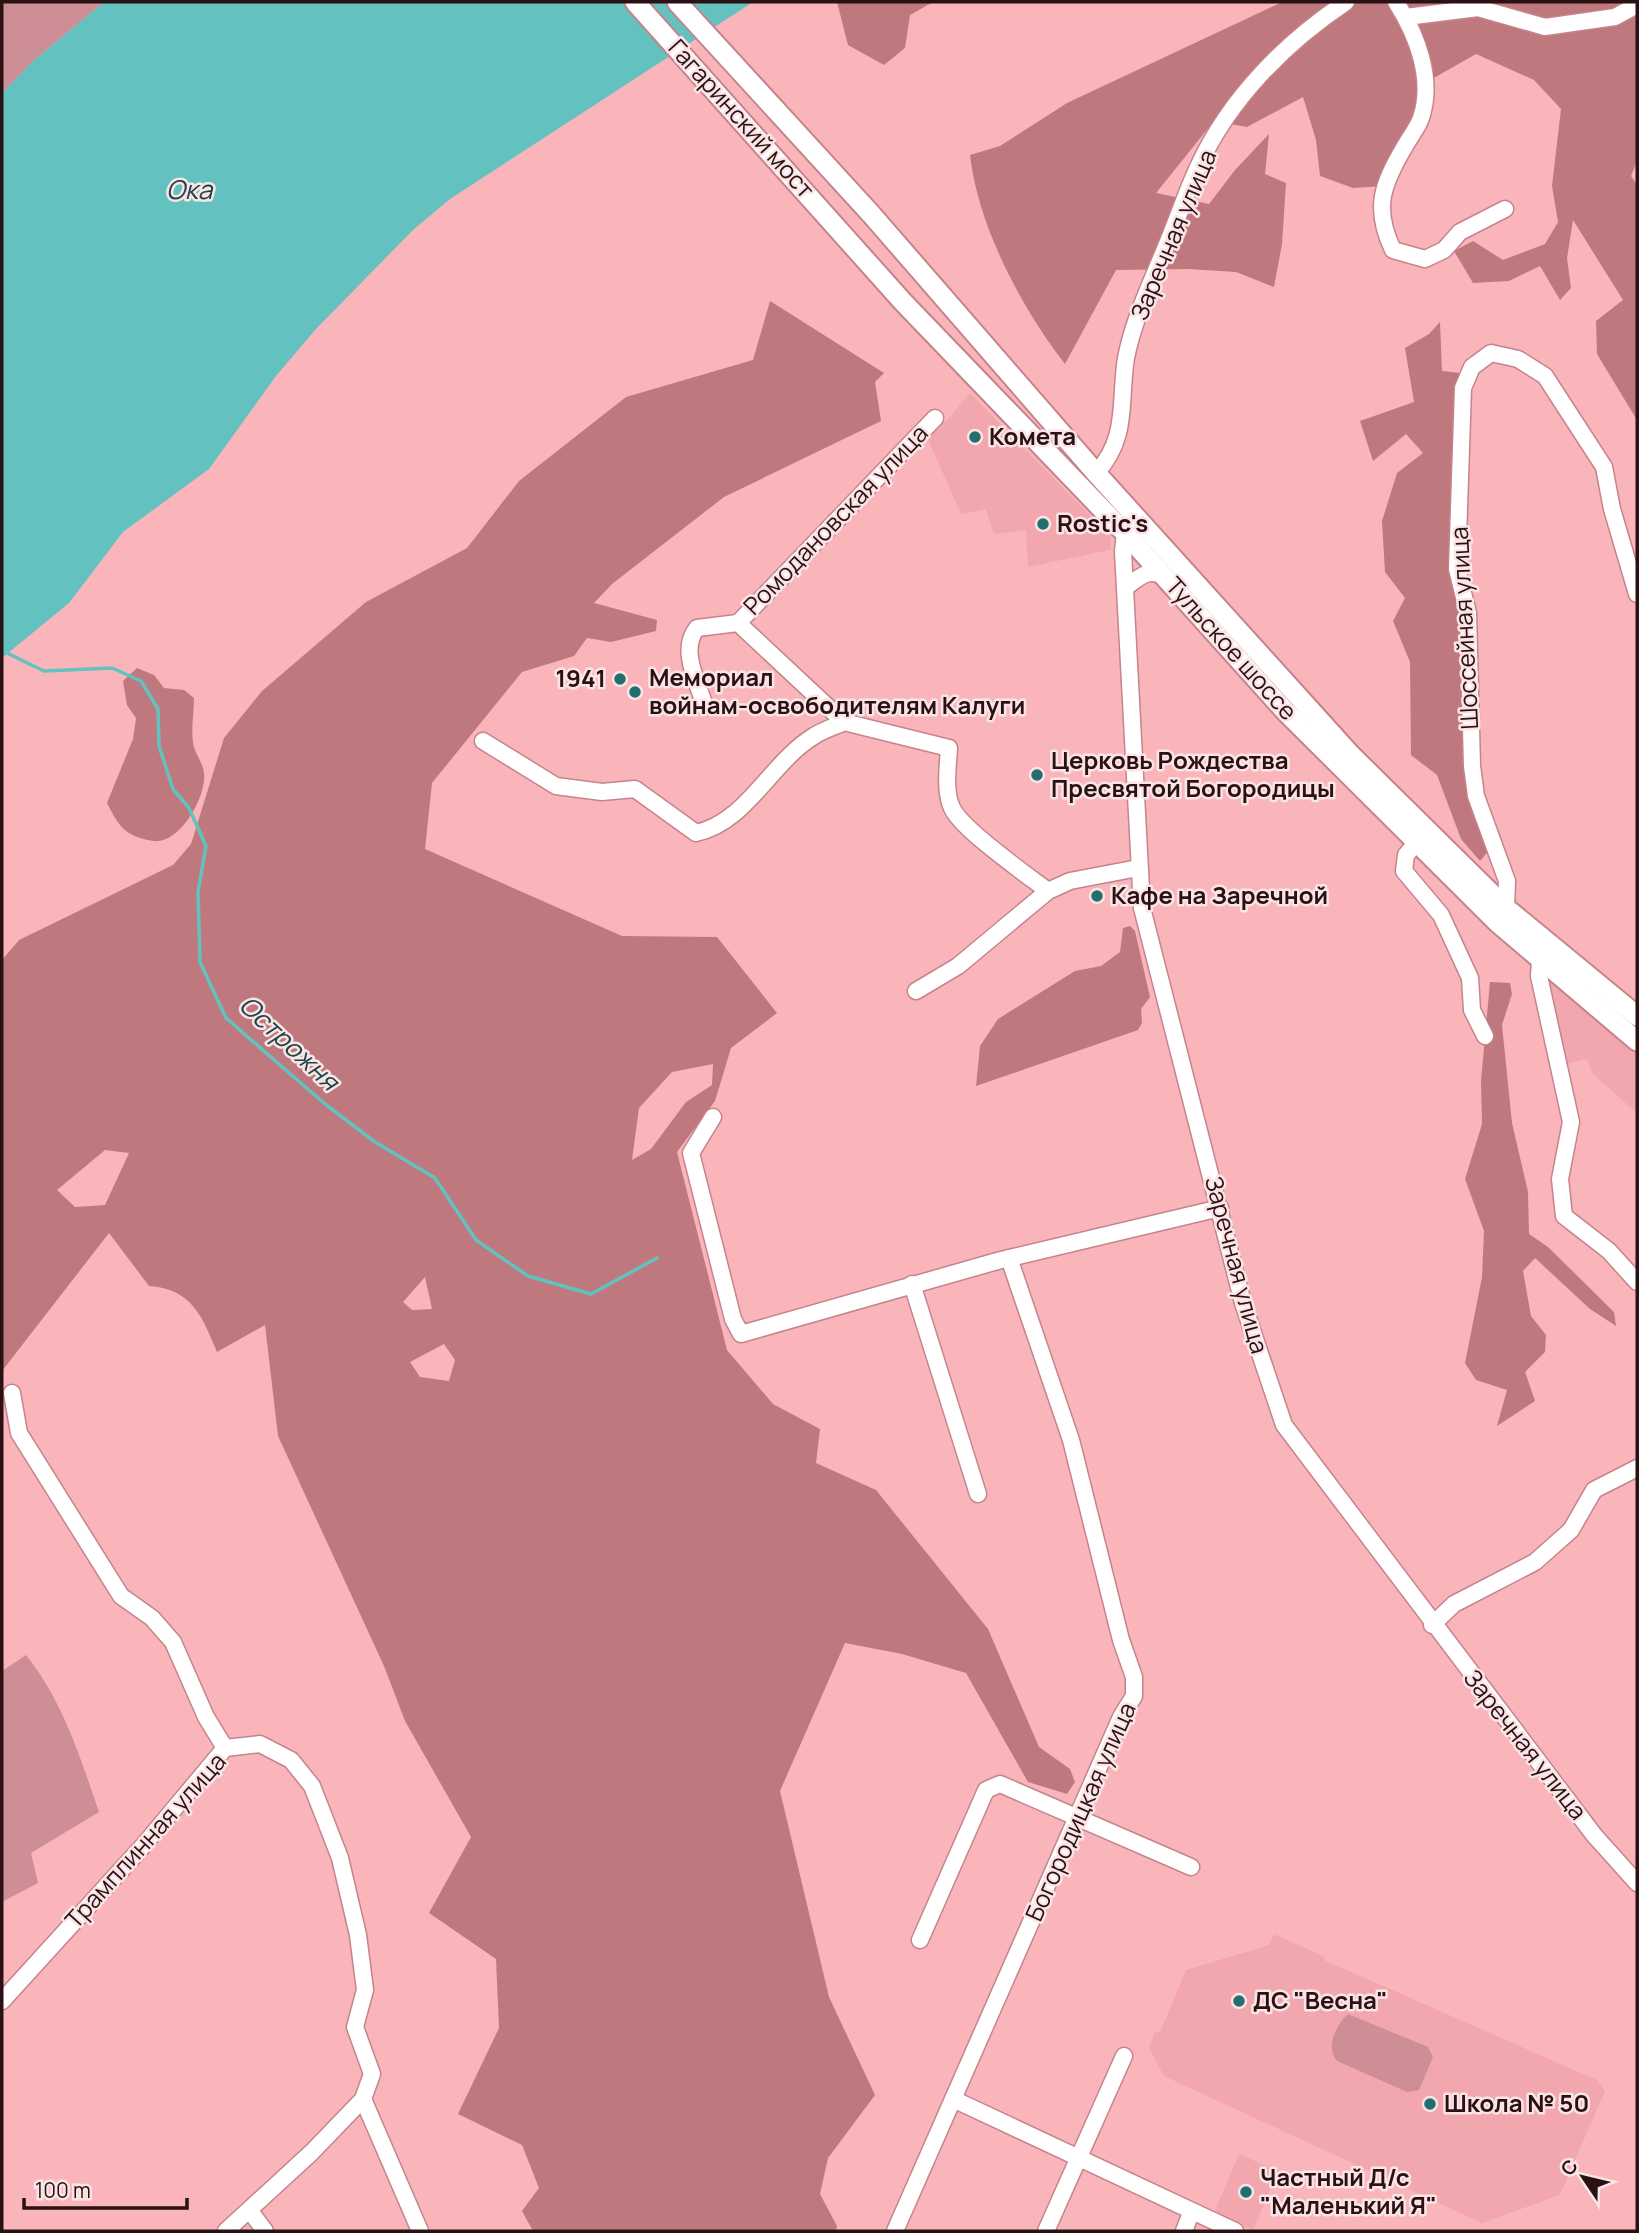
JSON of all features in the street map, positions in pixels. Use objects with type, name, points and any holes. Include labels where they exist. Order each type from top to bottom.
[{"type":"main road","name":"Гагаринский мост","points":[[635,2],[847,236]]},
{"type":"main road","name":"Гагаринский мост","points":[[677,2],[871,214]]},
{"type":"main road","name":"Тульское шоссе","points":[[871,214],[1096,473],[1351,755],[1506,908],[1637,1016]]},
{"type":"main road","name":"Тульское шоссе","points":[[847,236],[903,302],[1125,533],[1286,712],[1498,923],[1637,1041]]},
{"type":"street","name":"Заречная улица","points":[[1096,473],[1111,457],[1120,431],[1126,359],[1138,312],[1199,163],[1240,97],[1307,28],[1346,2]]},
{"type":"street","points":[[1396,2],[1406,17],[1428,77],[1421,118],[1390,172],[1381,200],[1383,230],[1393,250],[1425,259],[1444,250],[1460,232],[1506,209]]},
{"type":"street","points":[[1406,17],[1478,8],[1545,27],[1615,17],[1637,5]]},
{"type":"street","name":"Шоссейная улица","points":[[1506,908],[1507,881],[1476,796],[1472,766],[1468,613],[1457,569],[1463,388],[1472,367],[1491,353],[1518,359],[1545,376],[1604,467],[1612,509],[1637,594]]},
{"type":"street","name":"Ромодановская улица","points":[[705,707],[688,650],[688,639],[697,628],[738,623],[935,418]]},
{"type":"street","name":"Заречная улица","points":[[1125,533],[1122,551],[1142,908],[1171,1030],[1243,1303],[1284,1425],[1432,1625],[1594,1835],[1637,1883]]},
{"type":"street","points":[[1126,587],[1146,573],[1154,571],[1164,576]]},
{"type":"street","name":"Ромодановская улица","points":[[738,623],[844,722]]},
{"type":"street","points":[[483,741],[556,786],[602,792],[635,789],[696,833],[712,830],[813,737],[844,722],[949,748],[947,782],[952,809],[984,841],[1048,891]]},
{"type":"street","points":[[1417,842],[1406,855],[1404,871],[1441,915],[1470,978],[1472,1010],[1485,1036]]},
{"type":"street","points":[[916,990],[958,966],[1048,891],[1070,881],[1138,868]]},
{"type":"street","points":[[1540,960],[1539,976],[1571,1122],[1560,1179],[1564,1216],[1609,1251],[1637,1282]]},
{"type":"street","points":[[713,1117],[691,1153],[733,1319],[741,1334],[1009,1258],[1220,1209]]},
{"type":"street","name":"Богородицкая улица","points":[[895,2231],[1121,1717],[1134,1696],[1135,1678],[1121,1640],[1071,1440],[1009,1258]]},
{"type":"street","points":[[912,1284],[978,1494]]},
{"type":"street","points":[[12,1393],[19,1433],[121,1596],[152,1618],[173,1642],[206,1717],[225,1748]]},
{"type":"street","points":[[1432,1625],[1454,1605],[1535,1562],[1571,1530],[1594,1490],[1637,1468]]},
{"type":"street","name":"Трамплинная улица","points":[[2,2001],[143,1846],[225,1748],[260,1744],[291,1760],[312,1786],[340,1858],[358,1935],[365,1990],[355,2027],[372,2074],[363,2099]]},
{"type":"street","points":[[920,1940],[986,1790],[1000,1784],[1191,1867]]},
{"type":"street","points":[[1046,2231],[1124,2056]]},
{"type":"street","points":[[226,2231],[250,2211],[363,2099],[420,2231]]},
{"type":"street","points":[[953,2099],[1079,2156],[1191,2213],[1235,2231]]},
{"type":"street","points":[[250,2211],[265,2231]]},
{"type":"street","points":[[1184,2231],[1191,2213]]},
{"type":"shaded area","points":[[2,2],[104,2],[33,61],[2,93]]},
{"type":"shaded area","points":[[837,2],[933,2],[910,15],[905,48],[884,65],[848,45]]},
{"type":"shaded area","points":[[1282,2],[1637,2],[1637,161],[1631,176],[1637,185],[1637,420],[1597,354],[1596,321],[1623,300],[1573,220],[1567,258],[1571,288],[1560,300],[1540,266],[1509,281],[1473,283],[1454,251],[1473,241],[1503,260],[1545,244],[1558,222],[1552,186],[1561,109],[1534,80],[1476,54],[1425,83],[1415,124],[1385,186],[1353,188],[1320,176],[1316,140],[1303,97],[1247,127],[1214,121],[1156,193],[1209,204],[1235,170],[1269,134],[1265,174],[1286,183],[1282,244],[1274,287],[1236,272],[1188,269],[1116,270],[1065,364],[1033,317],[1004,265],[982,210],[970,155],[1000,146],[1067,103]]},
{"type":"shaded area","points":[[770,301],[884,373],[875,382],[881,421],[724,497],[612,584],[594,603],[657,620],[656,631],[611,642],[587,638],[574,656],[522,672],[432,783],[425,849],[622,936],[717,937],[777,1013],[731,1048],[715,1101],[677,1152],[727,1350],[773,1404],[820,1429],[816,1463],[876,1490],[988,1629],[1039,1747],[1070,1769],[1075,1782],[1067,1794],[1028,1782],[966,1673],[902,1654],[845,1643],[780,1791],[829,1997],[875,2095],[828,2158],[820,2194],[837,2226],[836,2231],[533,2231],[522,2211],[539,2188],[522,2145],[458,2114],[499,2028],[496,1959],[429,1913],[471,1837],[405,1721],[384,1666],[278,1436],[265,1325],[217,1352],[193,1307],[176,1293],[149,1286],[109,1233],[2,1371],[2,960],[19,940],[173,865],[191,844],[224,738],[262,691],[366,602],[467,548],[519,481],[626,397],[753,360]],"holes":[[[713,1064],[712,1085],[686,1102],[651,1149],[632,1160],[639,1108],[672,1072]],[[105,1150],[129,1153],[105,1205],[75,1207],[57,1190]],[[425,1277],[432,1309],[412,1310],[403,1302]],[[444,1344],[455,1360],[449,1381],[420,1377],[410,1362]]]},
{"type":"shaded area","points":[[1440,322],[1442,371],[1460,373],[1451,567],[1461,616],[1490,849],[1480,861],[1461,839],[1437,775],[1411,755],[1410,662],[1393,621],[1405,598],[1385,572],[1382,521],[1397,473],[1423,453],[1406,434],[1373,461],[1360,421],[1414,402],[1405,348],[1429,334]]},
{"type":"shaded area","points":[[970,393],[1111,537],[1110,550],[1028,567],[1026,530],[994,534],[986,509],[961,514],[926,435],[947,420]]},
{"type":"shaded area","points":[[137,668],[154,675],[164,688],[184,690],[194,698],[193,742],[203,769],[204,783],[190,817],[173,835],[164,840],[154,841],[130,834],[120,825],[107,803],[133,739],[136,718],[127,705],[123,681]]},
{"type":"shaded area","points":[[1130,926],[1135,931],[1150,997],[1141,1009],[1142,1023],[1138,1030],[976,1086],[980,1046],[998,1019],[1075,971],[1101,966],[1120,952],[1123,928]]},
{"type":"shaded area","points":[[1540,972],[1637,1050],[1637,1113],[1592,1073],[1587,1059],[1561,1065]]},
{"type":"shaded area","points":[[1490,982],[1510,983],[1512,994],[1502,1025],[1512,1123],[1528,1192],[1529,1234],[1548,1247],[1614,1312],[1616,1326],[1590,1309],[1535,1258],[1523,1271],[1531,1316],[1546,1335],[1545,1352],[1525,1372],[1535,1401],[1497,1426],[1507,1390],[1476,1380],[1465,1363],[1482,1277],[1484,1231],[1465,1179],[1482,1124],[1481,1081]]},
{"type":"shaded area","points":[[26,1655],[60,1710],[99,1812],[31,1853],[38,1883],[2,1902],[2,1671]]},
{"type":"shaded area","name":"Школа № 50","points":[[1274,1934],[1325,1957],[1324,1960],[1597,2080],[1605,2091],[1560,2195],[1482,2223],[1164,2076],[1149,2048],[1155,2031],[1160,2032],[1186,1970],[1269,1945]]},
{"type":"shaded area","points":[[1348,2014],[1428,2047],[1433,2057],[1419,2090],[1407,2092],[1337,2061],[1332,2043],[1340,2024]]},
{"type":"shaded area","name":"Частный Д/с \"Маленький Я\"","points":[[1239,2154],[1278,2171],[1253,2230],[1214,2213]]},
{"type":"water","name":"Ока","points":[[104,2],[753,2],[450,199],[413,230],[315,330],[276,376],[209,469],[123,532],[69,603],[2,658],[2,93],[33,61]]},
{"type":"waterway","name":"Острожня","points":[[7,653],[44,671],[112,668],[141,681],[158,709],[159,746],[173,789],[189,808],[206,846],[198,892],[200,962],[226,1018],[325,1104],[375,1142],[435,1178],[476,1240],[528,1276],[591,1294],[657,1258]]},
{"type":"place","name":"Комета","points":[[975,437]]},
{"type":"place","name":"Rostic's","points":[[1043,524]]},
{"type":"place","name":"1941","points":[[620,679]]},
{"type":"place","name":"Мемориал войнам-освободителям Калуги","points":[[635,692]]},
{"type":"place","name":"Церковь Рождества Пресвятой Богородицы","points":[[1037,775]]},
{"type":"place","name":"Кафе на Заречной","points":[[1097,896]]},
{"type":"place","name":"ДС \"Весна\"","points":[[1239,2001]]},
{"type":"place","name":"Школа № 50","points":[[1430,2104]]},
{"type":"place","name":"Частный Д/с \"Маленький Я\"","points":[[1246,2192]]}]
